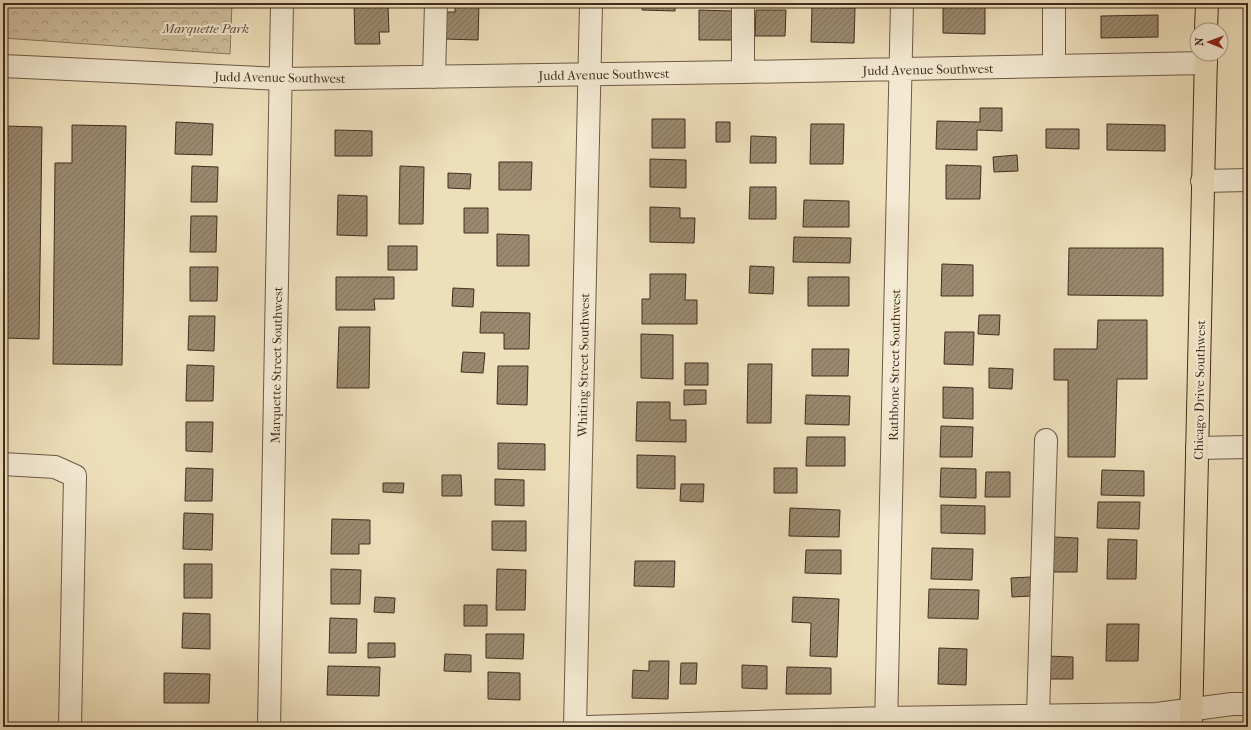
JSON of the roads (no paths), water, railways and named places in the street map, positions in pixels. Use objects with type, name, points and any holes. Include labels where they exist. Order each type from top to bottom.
[{"type":"main road","points":[[1206,22],[1207,3]]},
{"type":"main road","name":"Chicago Drive Southwest","points":[[1192,718],[1202,181],[1206,62]]},
{"type":"street","name":"Marquette Street Southwest","points":[[269,727],[282,79],[282,3]]},
{"type":"street","points":[[434,77],[436,3]]},
{"type":"street","name":"Whiting Street Southwest","points":[[575,727],[591,3]]},
{"type":"street","points":[[743,3],[743,72]]},
{"type":"street","name":"Rathbone Street Southwest","points":[[886,723],[902,3]]},
{"type":"street","points":[[1054,3],[1054,66]]},
{"type":"street","name":"Judd Avenue Southwest","points":[[3,66],[282,79],[1054,66],[1189,59]]},
{"type":"street","points":[[1202,181],[1248,180]]},
{"type":"street","points":[[1038,716],[1046,440]]},
{"type":"street","points":[[1198,448],[1248,447]]},
{"type":"street","points":[[3,464],[55,467],[75,476],[70,727]]},
{"type":"street","points":[[587,727],[886,723],[1038,716],[1157,714],[1192,718],[1232,704],[1248,704]]},
{"type":"park label","name":"Marquette Park","points":[[206,28]]}]
